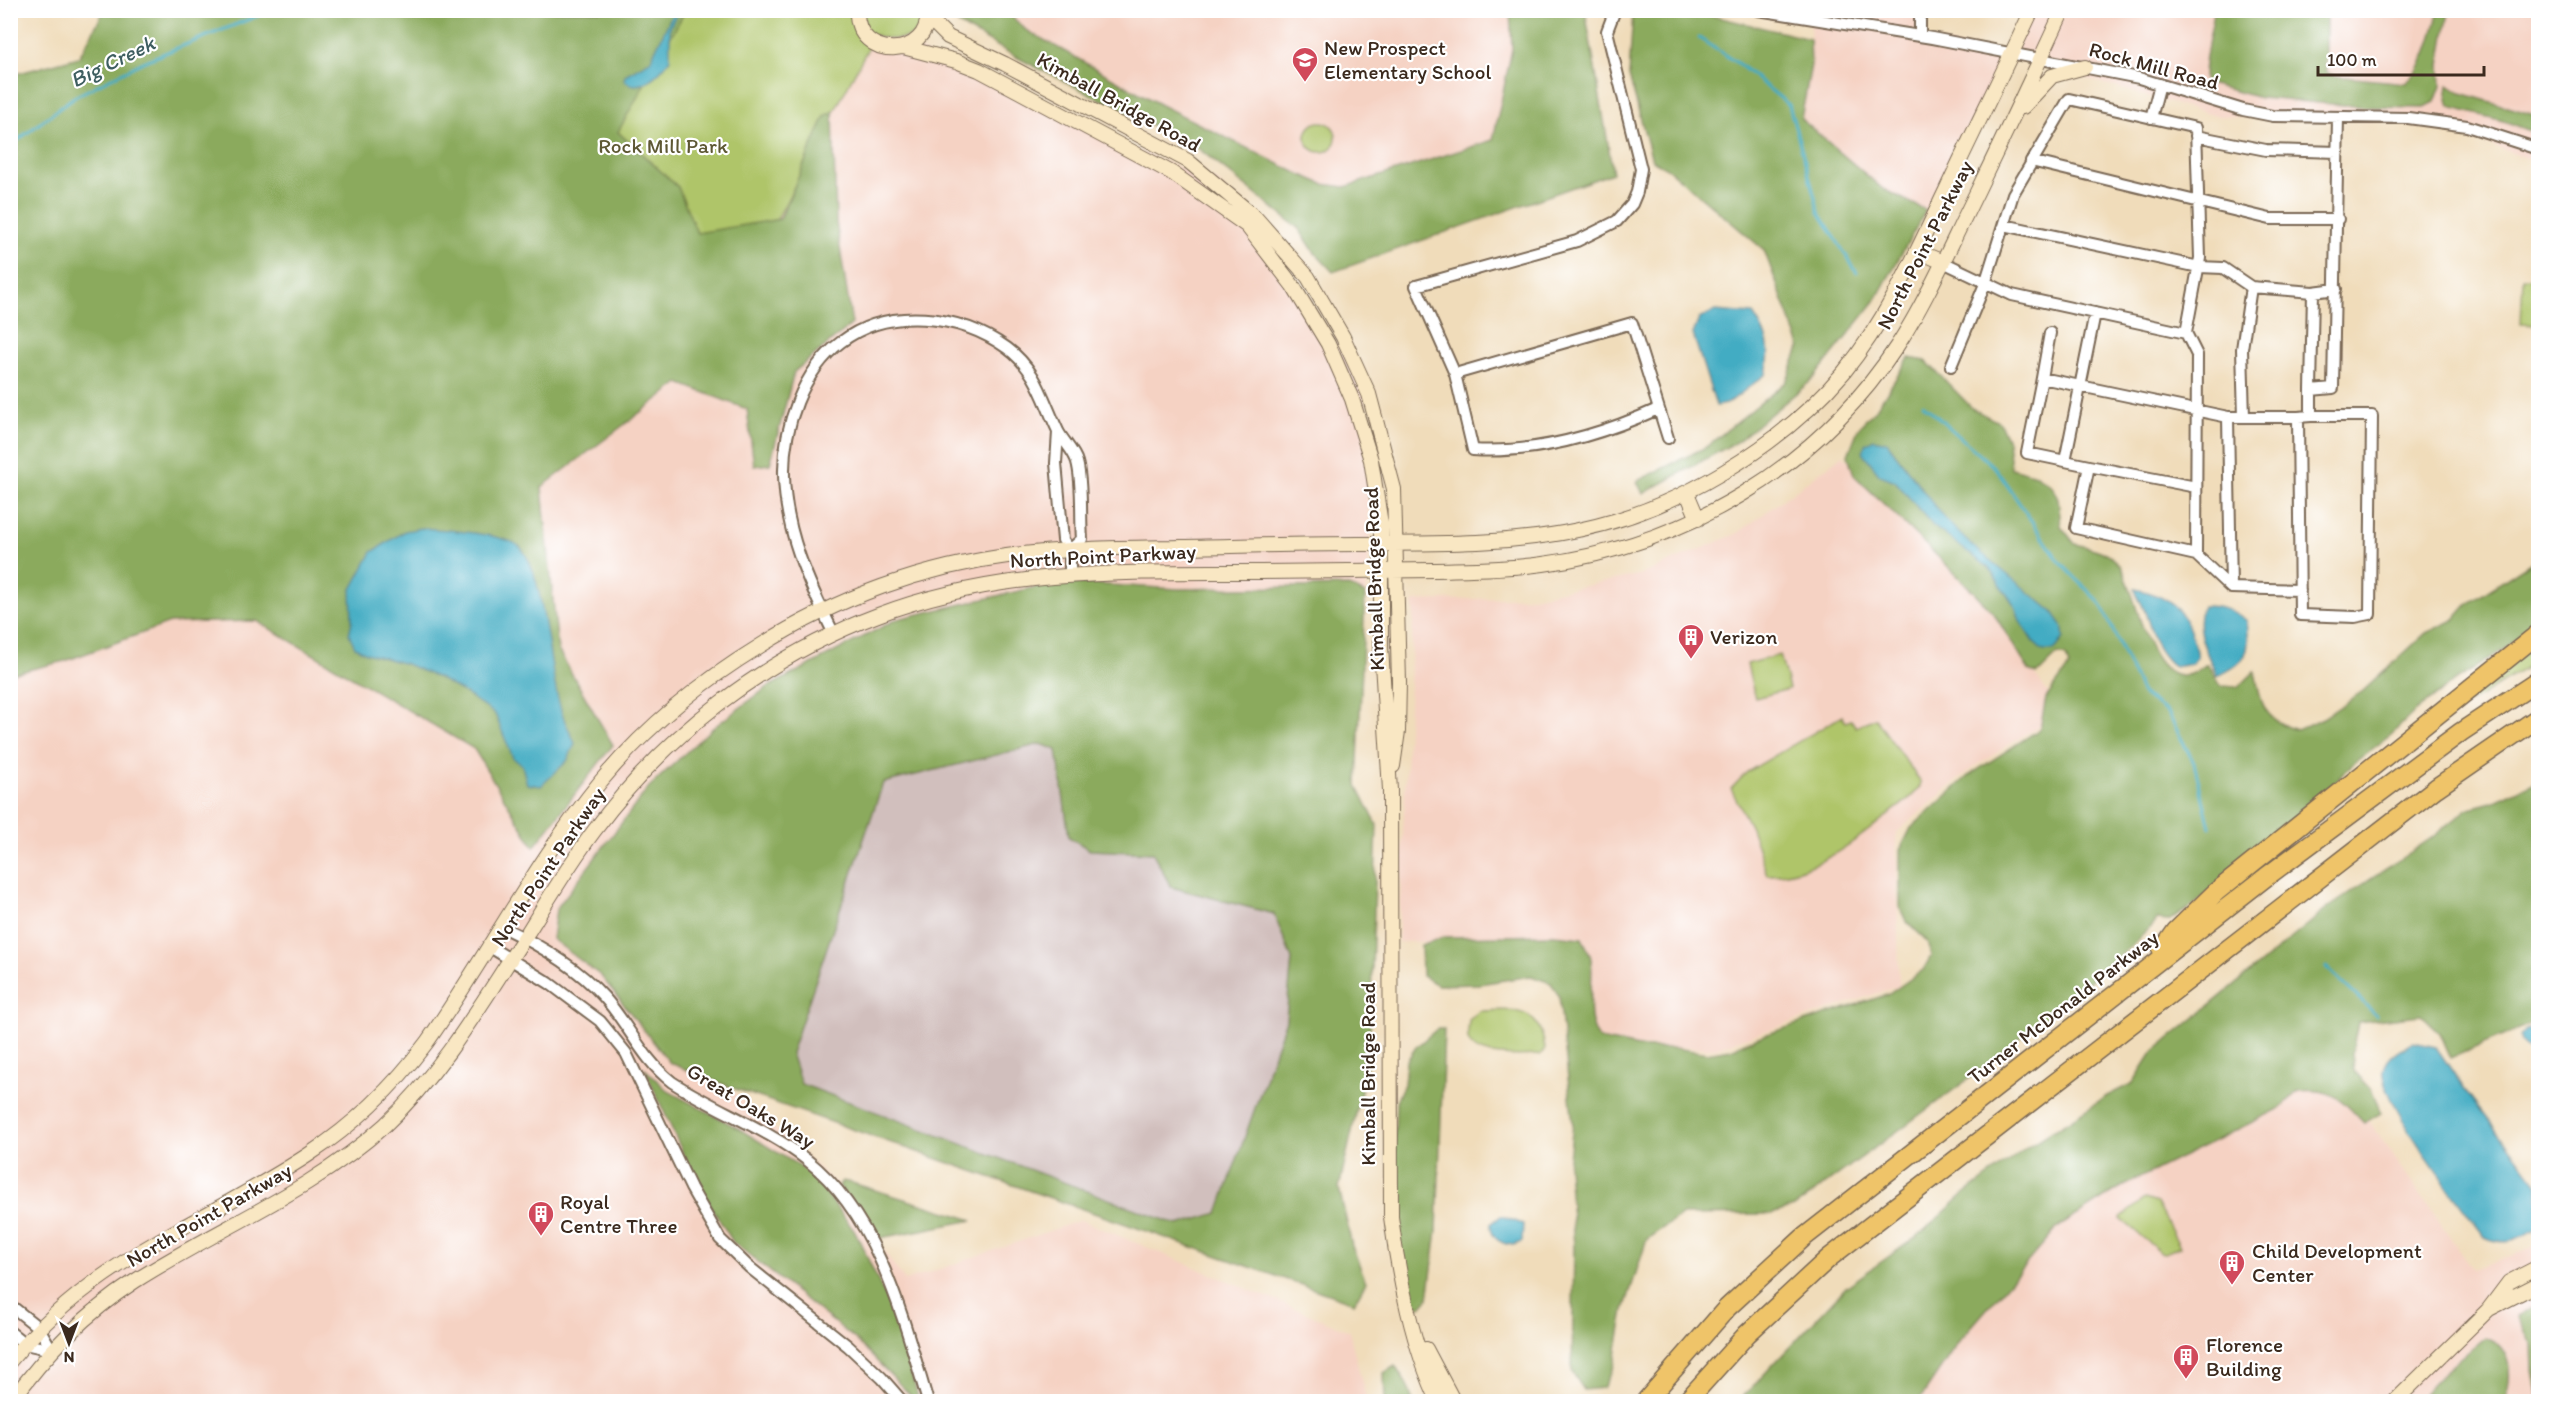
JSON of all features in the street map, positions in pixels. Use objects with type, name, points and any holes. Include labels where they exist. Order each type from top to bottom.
[{"type":"highway","points":[[2150,968],[2176,931],[2217,892],[2538,634]]},
{"type":"highway","name":"Turner McDonald Parkway","points":[[1645,1401],[1727,1308],[1803,1238],[2150,968],[2461,732],[2538,681]]},
{"type":"highway","points":[[1686,1401],[1747,1334],[1829,1258],[2436,788],[2538,718]]},
{"type":"street","points":[[1615,10],[1607,31],[1641,169],[1637,192],[1632,204],[1617,221],[1577,241],[1416,286],[1455,374],[1473,450],[1535,448],[1617,427],[1658,410]]},
{"type":"street","name":"Rock Mill Road","points":[[1758,10],[1920,36],[2085,67],[2160,84],[2273,116],[2408,118],[2467,126],[2538,149]]},
{"type":"street","points":[[1920,10],[1920,36]]},
{"type":"street","name":"North Point Parkway","points":[[10,1361],[39,1328],[82,1289],[128,1257],[292,1165],[357,1118],[414,1059],[490,947],[557,839],[625,754],[712,678],[761,645],[823,612],[875,590],[933,571],[988,559],[1070,550],[1397,544],[1490,540],[1579,530],[1622,519],[1688,493],[1773,439],[1830,387],[1880,321],[1917,251],[2032,10]]},
{"type":"street","name":"North Point Parkway","points":[[11,1401],[52,1350],[96,1310],[137,1280],[302,1187],[369,1138],[400,1110],[437,1068],[592,834],[656,759],[710,710],[755,678],[834,634],[899,607],[951,592],[1010,580],[1070,574],[1397,571],[1518,567],[1573,560],[1656,537],[1698,519],[1737,498],[1783,467],[1841,417],[1899,344],[1943,262],[2063,10]]},
{"type":"street","name":"Kimball Bridge Road","points":[[855,13],[864,35],[876,45],[887,49],[903,47],[956,61],[979,70],[1172,173],[1247,226],[1293,286],[1341,371],[1363,430],[1371,460],[1378,491],[1382,544],[1385,739],[1390,790],[1389,1181],[1395,1250],[1412,1320],[1439,1401]]},
{"type":"street","points":[[903,47],[919,37],[927,13]]},
{"type":"street","name":"Kimball Bridge Road","points":[[927,13],[948,37],[1005,64],[1188,161],[1272,235],[1308,277],[1344,337],[1369,394],[1379,424],[1394,489],[1397,544],[1398,731],[1390,790]]},
{"type":"street","points":[[2009,125],[2052,76],[2085,67]]},
{"type":"street","points":[[2151,118],[2160,84]]},
{"type":"street","points":[[1951,366],[1985,284],[2013,194],[2068,99],[2196,128],[2199,267],[2187,333],[2197,355],[2196,555]]},
{"type":"street","points":[[2311,390],[2333,388],[2337,290],[2338,117]]},
{"type":"street","points":[[2196,136],[2266,150],[2338,152]]},
{"type":"street","points":[[2031,161],[2270,219],[2338,219]]},
{"type":"street","points":[[2004,225],[2199,267],[2223,268],[2251,287],[2313,292],[2337,290]]},
{"type":"street","points":[[1917,251],[2012,295],[2187,333]]},
{"type":"street","points":[[2244,417],[2242,349],[2251,287]]},
{"type":"street","points":[[2311,416],[2313,292]]},
{"type":"street","points":[[2064,461],[2094,313]]},
{"type":"street","points":[[834,634],[802,567],[792,533],[784,477],[785,453],[792,418],[815,369],[842,341],[882,323],[904,319],[949,322],[968,328],[1007,348],[1026,366],[1045,395],[1058,431],[1077,461],[1082,539],[1070,550]]},
{"type":"street","points":[[1455,374],[1632,323],[1668,438]]},
{"type":"street","points":[[2050,333],[2026,453],[2196,487]]},
{"type":"street","points":[[2042,378],[2228,417],[2372,416],[2370,614],[2355,617],[2300,615],[2298,417]]},
{"type":"street","points":[[2228,417],[2231,588]]},
{"type":"street","points":[[1058,431],[1056,463],[1063,540],[1070,550],[1070,574]]},
{"type":"street","points":[[2089,466],[2076,528],[2196,555],[2231,588],[2300,590]]},
{"type":"street","points":[[1688,493],[1698,519]]},
{"type":"street","name":"Great Oaks Way","points":[[502,927],[524,938],[582,976],[604,997],[653,1068],[705,1103],[742,1120],[806,1160],[830,1182],[855,1215],[878,1254],[928,1401]]},
{"type":"street","points":[[490,947],[600,1021],[626,1053],[691,1188],[710,1224],[726,1245],[848,1346],[882,1377],[903,1401]]},
{"type":"street","points":[[2394,1401],[2488,1310],[2509,1282],[2538,1267]]},
{"type":"street","points":[[2488,1310],[2538,1284]]},
{"type":"street","points":[[10,1305],[39,1328],[52,1350]]},
{"type":"street","name":"Kimball Bridge Road","points":[[1412,1320],[1454,1401]]},
{"type":"street","points":[[10,1332],[25,1344],[52,1350]]},
{"type":"shaded area","points":[[889,11],[909,42],[941,63],[1160,160],[1217,181],[1276,254],[1364,385],[1370,548],[1365,594],[1358,589],[1179,589],[1058,582],[768,687],[710,730],[649,787],[552,939],[601,976],[670,1063],[727,1086],[839,1186],[905,1281],[1081,1220],[1349,1331],[1367,1401],[11,1402],[11,674],[65,661],[170,623],[257,621],[474,749],[534,847],[613,745],[558,650],[542,487],[679,383]]},
{"type":"shaded area","name":"New Prospect Elementary School","points":[[963,11],[1520,11],[1491,155],[1330,199]]},
{"type":"shaded area","points":[[1786,11],[1921,11],[1921,39],[2007,56],[2030,11],[2538,11],[2538,163],[2463,134],[2395,122],[2216,116],[2008,56],[1926,210],[1883,189],[1801,119],[1811,65],[1810,17]]},
{"type":"shaded area","points":[[1843,455],[1992,607],[2060,712],[1967,772],[1896,833],[1899,986],[1716,1048],[1584,1045],[1585,941],[1398,942],[1414,601],[1532,597],[1643,574],[1738,533]]},
{"type":"shaded area","points":[[1041,744],[1057,750],[1069,837],[1090,850],[1154,853],[1171,887],[1274,914],[1292,959],[1286,1020],[1218,1212],[1178,1225],[801,1084],[791,1053],[883,782]]},
{"type":"shaded area","points":[[2326,1059],[2473,1270],[2538,1245],[2538,1401],[1885,1402],[2007,1243]]},
{"type":"green space","name":"Rock Mill Park","points":[[438,10],[843,10],[865,23],[861,11],[920,11],[921,20],[919,28],[908,37],[891,39],[875,35],[759,253],[741,276]]},
{"type":"green space","points":[[11,11],[14,11],[12,75],[79,57],[104,11],[710,11],[684,13],[618,132],[678,187],[697,233],[780,219],[825,116],[833,112],[836,222],[852,324],[794,372],[770,464],[754,466],[747,409],[679,383],[542,487],[558,650],[613,745],[534,847],[474,749],[257,621],[170,623],[65,661],[11,674]]},
{"type":"green space","points":[[948,11],[1006,11],[1026,30],[1161,105],[1297,173],[1323,184],[1345,187],[1493,140],[1512,49],[1510,11],[1588,11],[1586,16],[1613,173],[1333,272],[1315,253],[1299,229],[1199,149],[1022,60],[958,24]]},
{"type":"green space","points":[[1633,11],[1692,11],[1810,39],[1811,65],[1801,119],[1883,189],[1926,210],[1875,301],[1812,380],[1738,441],[1643,494],[1637,481],[1706,447],[1786,382],[1800,346],[1764,250],[1667,168],[1652,160],[1629,76]]},
{"type":"green space","points":[[2214,11],[2326,11],[2326,72],[2334,76],[2406,83],[2419,68],[2431,40],[2439,11],[2449,11],[2440,65],[2441,86],[2435,102],[2423,108],[2367,107],[2260,98],[2205,83],[2206,59]]},
{"type":"green space","points":[[2449,85],[2461,93],[2538,116],[2538,134],[2507,122],[2449,107],[2447,100]]},
{"type":"green space","points":[[1321,122],[1332,126],[1336,137],[1332,148],[1321,152],[1310,148],[1306,137],[1310,126]]},
{"type":"green space","points":[[2523,278],[2538,279],[2538,325],[2521,324]]},
{"type":"green space","points":[[1909,358],[1926,361],[1973,409],[2000,423],[2008,441],[2011,468],[2036,475],[2052,486],[2058,498],[2061,526],[2075,544],[2105,553],[2120,565],[2145,633],[2163,666],[2175,674],[2191,674],[2207,664],[2221,686],[2239,687],[2255,671],[2265,708],[2276,721],[2285,726],[2296,730],[2323,718],[2363,691],[2426,633],[2454,620],[2468,604],[2538,558],[2538,622],[2506,648],[2453,682],[2414,712],[2391,735],[2355,762],[2286,829],[2190,908],[2168,921],[2157,920],[2132,946],[1978,1072],[1794,1207],[1772,1214],[1682,1215],[1647,1239],[1624,1310],[1614,1366],[1603,1388],[1584,1390],[1572,1372],[1574,1245],[1568,1167],[1573,1124],[1559,996],[1551,983],[1531,976],[1479,984],[1438,985],[1422,976],[1421,945],[1444,937],[1555,935],[1582,938],[1591,959],[1590,1010],[1594,1030],[1599,1039],[1644,1048],[1674,1048],[1707,1053],[1731,1049],[1758,1037],[1889,994],[1923,970],[1931,956],[1927,941],[1906,921],[1900,908],[1900,850],[1911,828],[1968,776],[2040,729],[2046,698],[2069,667],[2066,656],[2058,654],[2038,674],[2030,672],[1994,614],[1854,475],[1848,455],[1859,427],[1876,409]]},
{"type":"green space","points":[[1058,582],[1179,589],[1349,586],[1365,594],[1357,785],[1377,825],[1369,1057],[1339,1188],[1352,1246],[1366,1282],[1354,1303],[727,1086],[670,1063],[601,976],[552,939],[556,909],[649,787],[710,730],[768,687],[897,619]],"holes":[[[1041,744],[1057,750],[1069,837],[1090,850],[1153,853],[1171,887],[1274,914],[1292,959],[1286,1020],[1218,1213],[1178,1225],[801,1084],[791,1053],[883,783]]]},
{"type":"green space","points":[[2538,642],[2538,660],[2462,708],[2459,704]]},
{"type":"green space","points":[[1780,655],[1789,689],[1755,698],[1747,664]]},
{"type":"green space","points":[[1842,716],[1846,722],[1851,720],[1856,727],[1875,718],[1920,781],[1920,787],[1902,805],[1848,846],[1801,869],[1784,874],[1767,875],[1751,828],[1731,789],[1747,772]]},
{"type":"green space","points":[[2538,781],[2538,1021],[2451,1058],[2440,1033],[2421,1015],[2358,1022],[2352,1053],[2354,1071],[2371,1089],[2381,1113],[2364,1123],[2349,1107],[2329,1093],[2298,1091],[2281,1108],[2121,1187],[2057,1228],[1959,1341],[1919,1401],[1739,1401],[1846,1287],[1919,1235],[1963,1195],[2029,1146],[2107,1096],[2133,1083],[2152,1053],[2328,908],[2430,839],[2469,808],[2492,802]]},
{"type":"green space","points":[[1480,1011],[1515,1011],[1531,1018],[1538,1025],[1545,1049],[1540,1055],[1523,1056],[1500,1055],[1479,1050],[1472,1045],[1468,1035],[1469,1020]]},
{"type":"green space","points":[[1437,1029],[1444,1029],[1437,1231],[1428,1299],[1421,1307],[1413,1305],[1401,1258],[1393,1193],[1396,1101],[1404,1084],[1406,1062],[1416,1047]]},
{"type":"green space","points":[[644,1068],[668,1091],[736,1127],[811,1173],[856,1233],[894,1315],[919,1400],[916,1401],[855,1339],[733,1242],[697,1184]]},
{"type":"green space","points":[[842,1181],[973,1220],[875,1239],[839,1186]]},
{"type":"green space","points":[[2145,1199],[2157,1203],[2180,1247],[2162,1254],[2120,1218]]},
{"type":"green space","points":[[2538,1304],[2538,1401],[2532,1345],[2517,1316]]},
{"type":"green space","points":[[2486,1337],[2502,1348],[2507,1356],[2510,1383],[2505,1401],[2416,1401],[2443,1373]]},
{"type":"green space","points":[[1395,1366],[1407,1385],[1413,1401],[1385,1401],[1384,1373]]},
{"type":"water","points":[[674,11],[678,11],[670,27],[670,59],[650,80],[637,85],[630,84],[624,80],[625,75],[650,61]]},
{"type":"water","points":[[1715,311],[1753,314],[1765,336],[1769,356],[1766,374],[1727,404],[1716,406],[1693,334],[1699,319]]},
{"type":"water","points":[[1874,439],[1887,442],[1942,516],[1968,542],[2053,612],[2062,625],[2064,638],[2054,651],[2043,651],[2033,642],[2020,621],[2015,606],[1988,567],[1933,526],[1895,481],[1880,475],[1863,453],[1865,444]]},
{"type":"water","points":[[422,528],[474,533],[513,542],[520,547],[529,560],[541,602],[559,701],[575,744],[567,761],[541,786],[527,784],[522,765],[513,758],[495,714],[438,678],[406,664],[366,653],[355,647],[349,634],[352,621],[351,591],[372,552],[405,531]]},
{"type":"water","points":[[2135,589],[2161,597],[2179,611],[2194,643],[2197,657],[2192,664],[2174,667],[2166,659],[2157,645]]},
{"type":"water","points":[[2203,606],[2227,609],[2247,621],[2248,641],[2245,656],[2235,666],[2217,676],[2200,632],[2200,614]]},
{"type":"water","points":[[2538,1028],[2538,1059],[2521,1043],[2520,1037],[2526,1030]]},
{"type":"water","points":[[2413,1042],[2436,1047],[2465,1090],[2538,1184],[2538,1228],[2513,1241],[2500,1242],[2485,1237],[2425,1154],[2394,1105],[2386,1084],[2384,1070],[2391,1057]]},
{"type":"water","points":[[1501,1216],[1523,1224],[1522,1242],[1513,1245],[1501,1242],[1494,1237],[1491,1224]]},
{"type":"waterway","name":"Big Creek","points":[[10,146],[74,97],[145,61],[272,10]]},
{"type":"waterway","points":[[1699,38],[1740,65],[1789,105],[1819,212],[1857,273]]},
{"type":"waterway","points":[[1923,404],[1996,469],[2059,561],[2101,604],[2142,694],[2168,713],[2194,763],[2210,827]]},
{"type":"waterway","points":[[2326,967],[2376,1015]]},
{"type":"place","name":"New Prospect Elementary School","points":[[1305,83]]},
{"type":"place","name":"Verizon","points":[[1691,660]]},
{"type":"place","name":"Royal Centre Three","points":[[541,1237]]},
{"type":"place","name":"Child Development Center","points":[[2232,1286]]},
{"type":"place","name":"Florence Building","points":[[2186,1380]]}]
